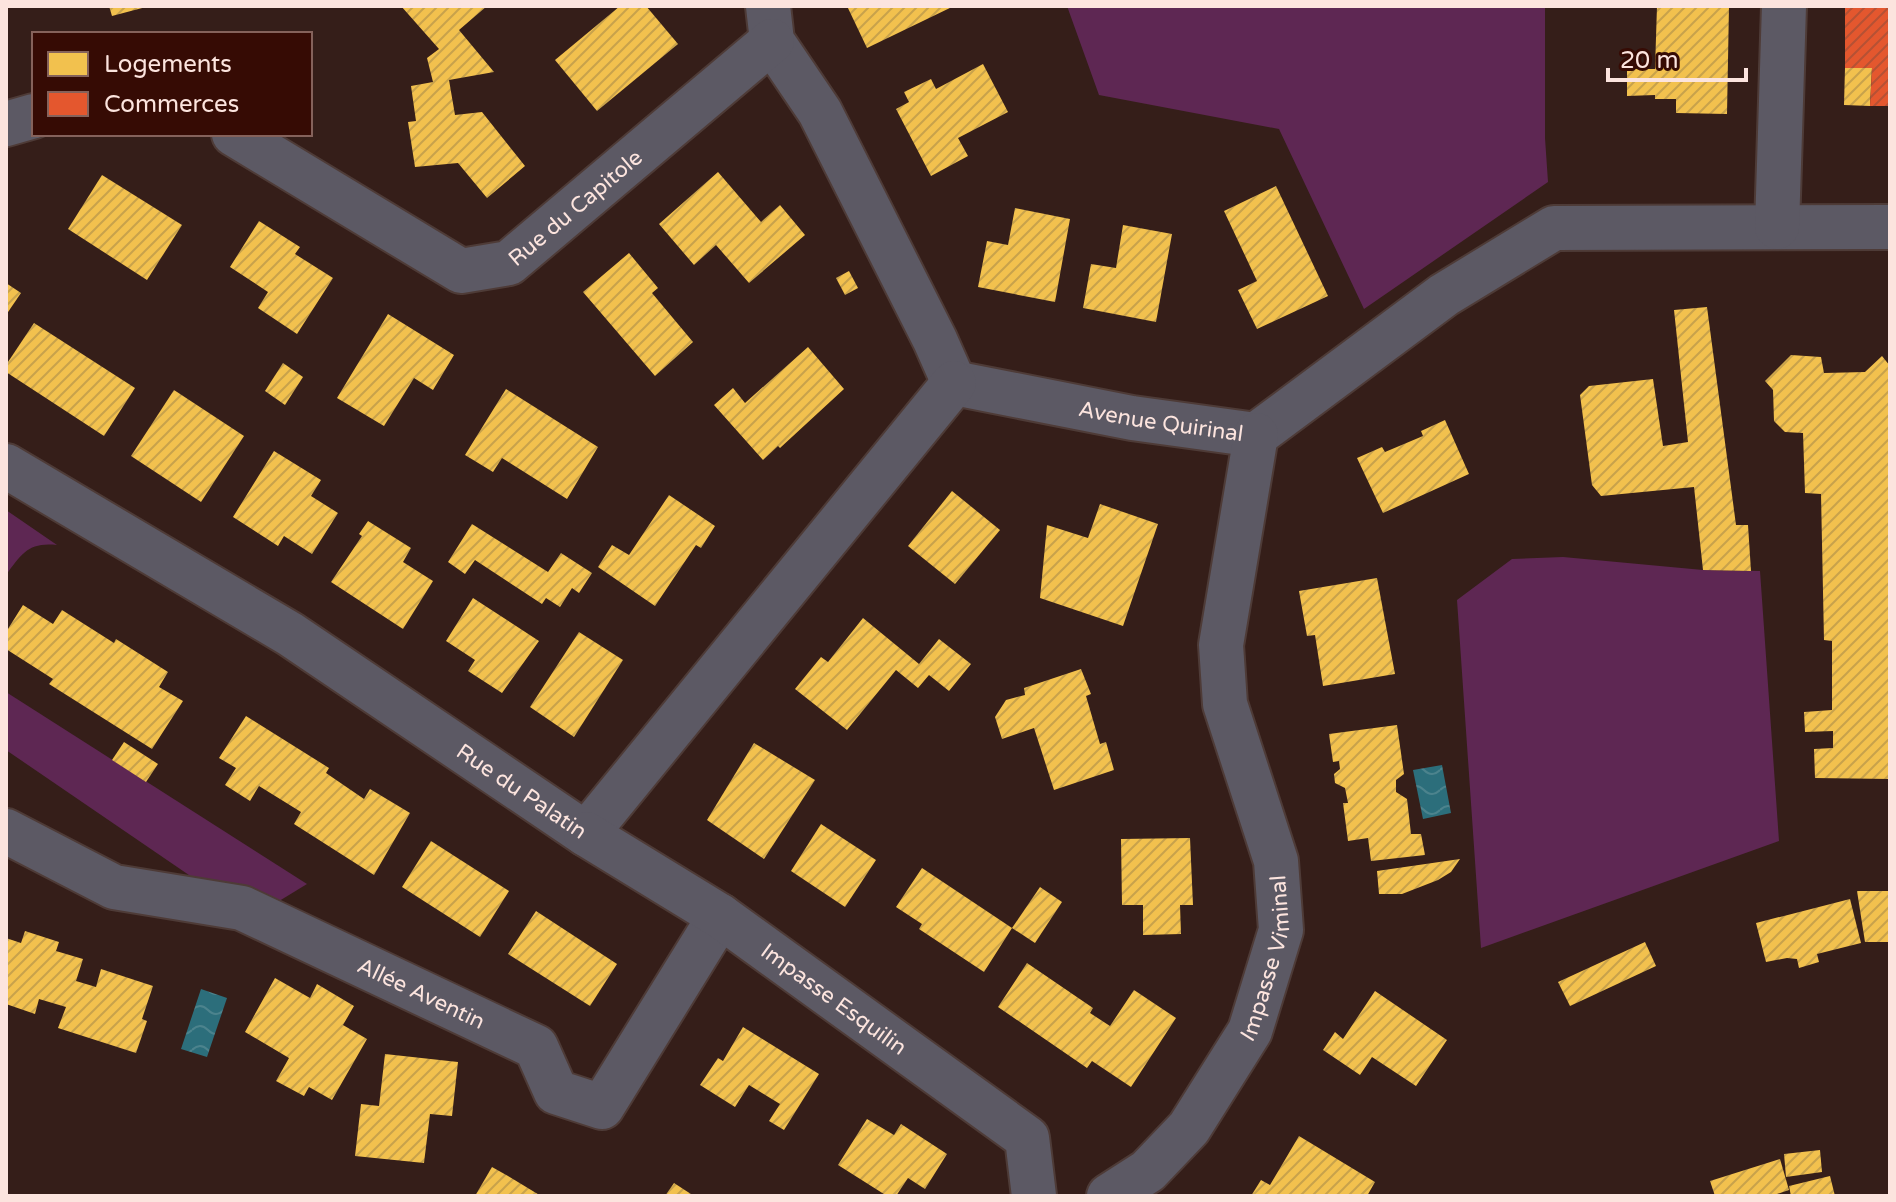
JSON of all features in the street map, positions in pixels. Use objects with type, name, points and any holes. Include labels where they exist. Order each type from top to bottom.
[{"type":"street","points":[[1777,227],[1784,6]]},
{"type":"street","points":[[770,23],[820,112],[954,383]]},
{"type":"street","name":"Rue du Capitole","points":[[237,136],[461,271],[509,263],[770,23]]},
{"type":"street","points":[[6,124],[32,117]]},
{"type":"street","name":"Avenue Quirinal","points":[[954,383],[1132,418],[1256,435],[1444,295],[1554,228],[1890,227]]},
{"type":"street","name":"Rue du Palatin","points":[[6,466],[290,634],[586,834],[954,383]]},
{"type":"street","name":"Impasse Viminal","points":[[1109,1196],[1148,1171],[1189,1128],[1250,1031],[1281,930],[1276,861],[1225,704],[1221,645],[1256,435]]},
{"type":"street","name":"Allée Aventin","points":[[6,831],[114,887],[242,908],[536,1047],[556,1092],[602,1107],[720,916]]},
{"type":"street","name":"Impasse Esquilin","points":[[586,834],[720,916],[1027,1138],[1034,1196]]},
{"type":"shaded area","points":[[1067,6],[1545,6],[1548,182],[1364,309],[1279,129],[1099,95]]},
{"type":"shaded area","points":[[6,510],[57,545],[33,547],[6,575]]},
{"type":"shaded area","points":[[1563,557],[1703,570],[1760,571],[1779,841],[1481,948],[1457,600],[1512,559]]},
{"type":"shaded area","points":[[6,692],[307,884],[271,906],[205,886],[6,750]]},
{"type":"water","points":[[1442,765],[1451,813],[1423,819],[1413,770]]},
{"type":"water","points":[[201,989],[227,998],[207,1057],[181,1049]]},
{"type":"building: Logements","points":[[109,6],[146,6],[146,7],[112,16]]},
{"type":"building: Logements","points":[[401,6],[487,6],[459,30],[494,72],[449,80],[455,115],[482,112],[525,166],[487,198],[458,163],[415,167],[408,122],[416,121],[411,86],[433,82],[427,58],[439,49]]},
{"type":"building: Logements","points":[[620,6],[646,6],[678,44],[597,111],[555,60]]},
{"type":"building: Logements","points":[[847,6],[954,6],[867,48]]},
{"type":"building: Logements","points":[[1657,6],[1729,6],[1727,114],[1676,113],[1676,99],[1655,99],[1655,95],[1627,96],[1627,69],[1655,69]]},
{"type":"building: Logements","points":[[983,64],[1008,112],[958,138],[968,156],[931,176],[896,109],[909,102],[904,92],[931,79],[936,89]]},
{"type":"building: Logements","points":[[1845,68],[1872,68],[1870,106],[1844,105]]},
{"type":"building: Logements","points":[[718,172],[761,222],[780,205],[805,235],[749,283],[716,245],[694,265],[659,224]]},
{"type":"building: Logements","points":[[102,175],[182,225],[147,280],[68,229]]},
{"type":"building: Logements","points":[[1276,186],[1328,296],[1257,329],[1238,290],[1257,281],[1224,211]]},
{"type":"building: Logements","points":[[1015,208],[1070,219],[1055,302],[978,287],[987,241],[1008,245]]},
{"type":"building: Logements","points":[[259,221],[300,247],[295,254],[333,278],[297,334],[258,308],[268,292],[230,267]]},
{"type":"building: Logements","points":[[1123,225],[1172,234],[1156,322],[1083,308],[1091,264],[1116,268]]},
{"type":"building: Logements","points":[[629,253],[658,288],[652,293],[693,342],[655,376],[583,292]]},
{"type":"building: Logements","points":[[849,271],[858,288],[845,295],[836,278]]},
{"type":"building: Logements","points":[[6,283],[21,293],[6,315]]},
{"type":"building: Logements","points":[[1707,307],[1736,525],[1748,525],[1751,571],[1703,570],[1694,487],[1601,496],[1592,485],[1580,395],[1589,386],[1653,379],[1663,446],[1688,442],[1674,310]]},
{"type":"building: Logements","points":[[388,314],[454,355],[433,390],[414,378],[384,426],[337,398]]},
{"type":"building: Logements","points":[[34,323],[135,388],[104,436],[6,372],[6,365]]},
{"type":"building: Logements","points":[[808,347],[844,389],[763,460],[714,405],[733,388],[745,403]]},
{"type":"building: Logements","points":[[1791,355],[1821,357],[1824,373],[1865,372],[1882,356],[1890,366],[1890,779],[1815,778],[1814,749],[1833,748],[1833,731],[1805,732],[1804,712],[1832,710],[1832,641],[1824,640],[1821,494],[1805,493],[1803,433],[1785,432],[1774,421],[1773,390],[1765,381]]},
{"type":"building: Logements","points":[[283,363],[303,377],[285,405],[265,391]]},
{"type":"building: Logements","points":[[506,389],[598,447],[567,499],[502,458],[493,472],[465,455]]},
{"type":"building: Logements","points":[[174,390],[244,436],[201,502],[131,456]]},
{"type":"building: Logements","points":[[1445,420],[1469,474],[1383,513],[1357,458],[1382,447],[1385,452],[1423,436],[1421,431]]},
{"type":"building: Logements","points":[[274,451],[321,480],[311,496],[338,513],[312,554],[284,536],[278,546],[233,517]]},
{"type":"building: Logements","points":[[952,491],[1000,530],[955,584],[908,546]]},
{"type":"building: Logements","points":[[669,495],[715,526],[701,548],[696,545],[655,606],[598,567],[612,545],[629,555]]},
{"type":"building: Logements","points":[[1100,504],[1158,524],[1123,626],[1040,598],[1047,525],[1088,538]]},
{"type":"building: Logements","points":[[368,521],[411,548],[403,562],[433,581],[403,629],[331,582],[362,536],[359,534]]},
{"type":"building: Logements","points":[[472,524],[548,572],[561,553],[592,573],[579,593],[572,588],[560,607],[546,598],[542,604],[475,560],[465,574],[448,562]]},
{"type":"building: Logements","points":[[1377,578],[1395,674],[1323,686],[1315,635],[1307,636],[1299,591]]},
{"type":"building: Logements","points":[[473,598],[539,641],[502,693],[468,671],[475,660],[446,641]]},
{"type":"building: Logements","points":[[23,605],[53,624],[62,610],[168,672],[159,687],[183,701],[152,749],[49,684],[53,679],[6,649],[6,632]]},
{"type":"building: Logements","points":[[863,618],[919,664],[939,639],[971,664],[949,691],[929,675],[918,688],[896,670],[847,730],[795,689],[821,657],[828,662]]},
{"type":"building: Logements","points":[[579,632],[623,660],[574,737],[530,707]]},
{"type":"building: Logements","points":[[1081,669],[1091,694],[1086,696],[1100,744],[1106,742],[1114,770],[1054,790],[1034,728],[1002,739],[995,717],[1006,700],[1025,695],[1024,688]]},
{"type":"building: Logements","points":[[246,716],[329,768],[326,773],[364,799],[370,789],[410,813],[374,875],[294,824],[301,812],[259,786],[250,801],[225,785],[236,768],[219,758]]},
{"type":"building: Logements","points":[[1397,725],[1404,774],[1396,780],[1396,792],[1407,799],[1411,834],[1421,834],[1425,855],[1371,861],[1368,838],[1348,841],[1343,803],[1348,803],[1345,788],[1335,783],[1334,774],[1340,769],[1339,761],[1333,762],[1329,734]]},
{"type":"building: Logements","points":[[124,742],[158,764],[146,782],[112,760]]},
{"type":"building: Logements","points":[[754,743],[815,780],[764,859],[707,820]]},
{"type":"building: Logements","points":[[821,824],[876,860],[845,907],[791,871]]},
{"type":"building: Logements","points":[[1190,838],[1193,905],[1180,905],[1181,934],[1143,935],[1143,905],[1122,905],[1121,839]]},
{"type":"building: Logements","points":[[431,841],[509,891],[480,937],[402,887]]},
{"type":"building: Logements","points":[[1460,859],[1451,872],[1438,880],[1402,894],[1379,894],[1377,871]]},
{"type":"building: Logements","points":[[922,868],[1012,928],[984,972],[919,929],[922,924],[896,907]]},
{"type":"building: Logements","points":[[1040,887],[1062,902],[1035,943],[1012,928]]},
{"type":"building: Logements","points":[[1857,891],[1890,891],[1890,942],[1865,942]]},
{"type":"building: Logements","points":[[1850,899],[1861,943],[1817,954],[1819,962],[1799,968],[1797,959],[1766,962],[1756,923]]},
{"type":"building: Logements","points":[[536,911],[617,964],[590,1006],[508,954]]},
{"type":"building: Logements","points":[[25,931],[59,942],[56,951],[83,959],[76,981],[96,987],[101,969],[153,986],[142,1019],[147,1021],[136,1053],[58,1028],[66,1007],[39,999],[35,1014],[6,1004],[6,938],[21,943]]},
{"type":"building: Logements","points":[[1645,942],[1656,966],[1570,1006],[1558,982]]},
{"type":"building: Logements","points":[[1027,963],[1093,1008],[1090,1013],[1110,1026],[1134,990],[1176,1018],[1131,1087],[1092,1061],[1087,1068],[998,1007]]},
{"type":"building: Logements","points":[[275,978],[310,998],[317,984],[354,1006],[343,1025],[367,1039],[332,1100],[309,1087],[304,1096],[276,1081],[289,1058],[245,1032]]},
{"type":"building: Logements","points":[[1375,991],[1447,1040],[1416,1086],[1372,1057],[1360,1075],[1323,1050],[1335,1032],[1343,1039]]},
{"type":"building: Logements","points":[[743,1027],[819,1074],[784,1130],[769,1121],[780,1104],[749,1085],[735,1107],[700,1085],[718,1058],[723,1061]]},
{"type":"building: Logements","points":[[385,1054],[458,1062],[452,1116],[430,1114],[424,1163],[355,1156],[361,1104],[379,1106]]},
{"type":"building: Logements","points":[[867,1119],[894,1135],[901,1124],[947,1154],[925,1189],[908,1178],[896,1196],[887,1196],[838,1165]]},
{"type":"building: Logements","points":[[1299,1136],[1375,1182],[1367,1196],[1251,1196],[1261,1180],[1270,1185]]},
{"type":"building: Logements","points":[[1820,1150],[1822,1172],[1786,1177],[1784,1154]]},
{"type":"building: Logements","points":[[1780,1159],[1789,1190],[1771,1196],[1715,1196],[1710,1181]]},
{"type":"building: Logements","points":[[492,1167],[508,1176],[541,1196],[475,1196]]},
{"type":"building: Logements","points":[[1830,1176],[1835,1196],[1791,1196],[1789,1186]]},
{"type":"building: Logements","points":[[674,1183],[694,1196],[665,1196]]},
{"type":"building: Commerces","points":[[1845,6],[1890,6],[1890,106],[1870,106],[1872,68],[1845,68]]}]
